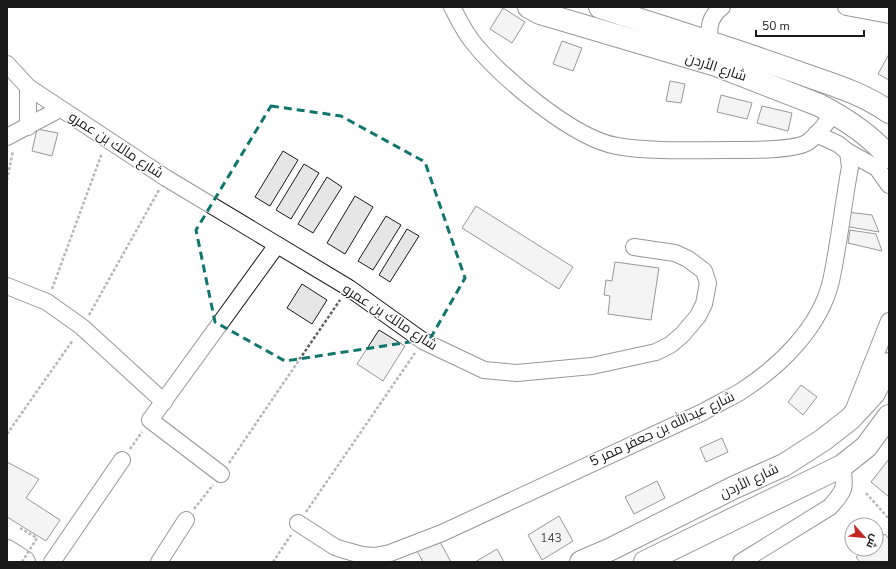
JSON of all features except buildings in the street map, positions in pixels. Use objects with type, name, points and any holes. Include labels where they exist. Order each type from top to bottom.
[{"type":"highway","name":"شارع الأردن","points":[[529,7],[540,13],[716,65],[769,85],[834,113],[881,147],[889,157]]},
{"type":"highway","name":"شارع الأردن","points":[[600,7],[709,42],[872,100],[889,112]]},
{"type":"highway","name":"شارع الأردن","points":[[581,562],[614,556],[735,486],[784,465],[850,419],[874,393],[889,364]]},
{"type":"highway","name":"شارع الأردن","points":[[645,562],[842,466],[866,447],[889,416]]},
{"type":"highway","points":[[7,551],[23,562]]},
{"type":"street","points":[[452,7],[471,40],[519,89],[575,128],[595,139],[617,146],[654,149],[768,149],[806,143],[834,113]]},
{"type":"street","points":[[709,42],[710,22],[713,16],[722,7]]},
{"type":"street","points":[[846,7],[889,15]]},
{"type":"street","name":"شارع مالك بن عمرو","points":[[7,64],[28,87],[166,178],[349,288],[423,341],[484,370],[517,373],[592,366],[656,352],[670,345],[691,326],[704,304],[708,283],[704,271],[688,258],[675,253],[634,247]]},
{"type":"street","points":[[17,132],[28,87]]},
{"type":"street","name":"شارع مالك بن عمرو","points":[[17,132],[60,109]]},
{"type":"street","points":[[816,134],[838,144],[848,152],[877,168],[889,185]]},
{"type":"street","name":"شارع عبدالله بن جعفر ممر 5","points":[[298,523],[335,547],[344,550],[362,555],[375,556],[390,553],[442,533],[494,507],[703,412],[740,392],[772,369],[793,347],[816,316],[824,302],[831,282],[850,167],[848,152]]},
{"type":"street","points":[[221,474],[150,420],[277,245]]},
{"type":"street","points":[[7,286],[47,302],[82,327],[164,402]]},
{"type":"street","points":[[850,419],[889,322]]},
{"type":"street","points":[[52,562],[122,460]]},
{"type":"street","points":[[741,562],[830,507],[841,495],[845,482],[842,466]]},
{"type":"street","points":[[159,562],[186,520]]},
{"type":"path","points":[[7,180],[17,132]]},
{"type":"path","points":[[47,302],[107,140]]},
{"type":"path","points":[[7,434],[82,327],[166,178]]},
{"type":"path","points":[[186,520],[221,474],[349,288]]},
{"type":"path","points":[[273,562],[298,523],[423,341]]},
{"type":"path","points":[[122,460],[150,420]]},
{"type":"path","points":[[866,493],[889,519]]},
{"type":"path","points":[[20,528],[37,538],[23,562]]},
{"type":"highlighted area","points":[[271,106],[341,116],[425,162],[465,278],[430,339],[285,361],[215,322],[196,230]]}]
